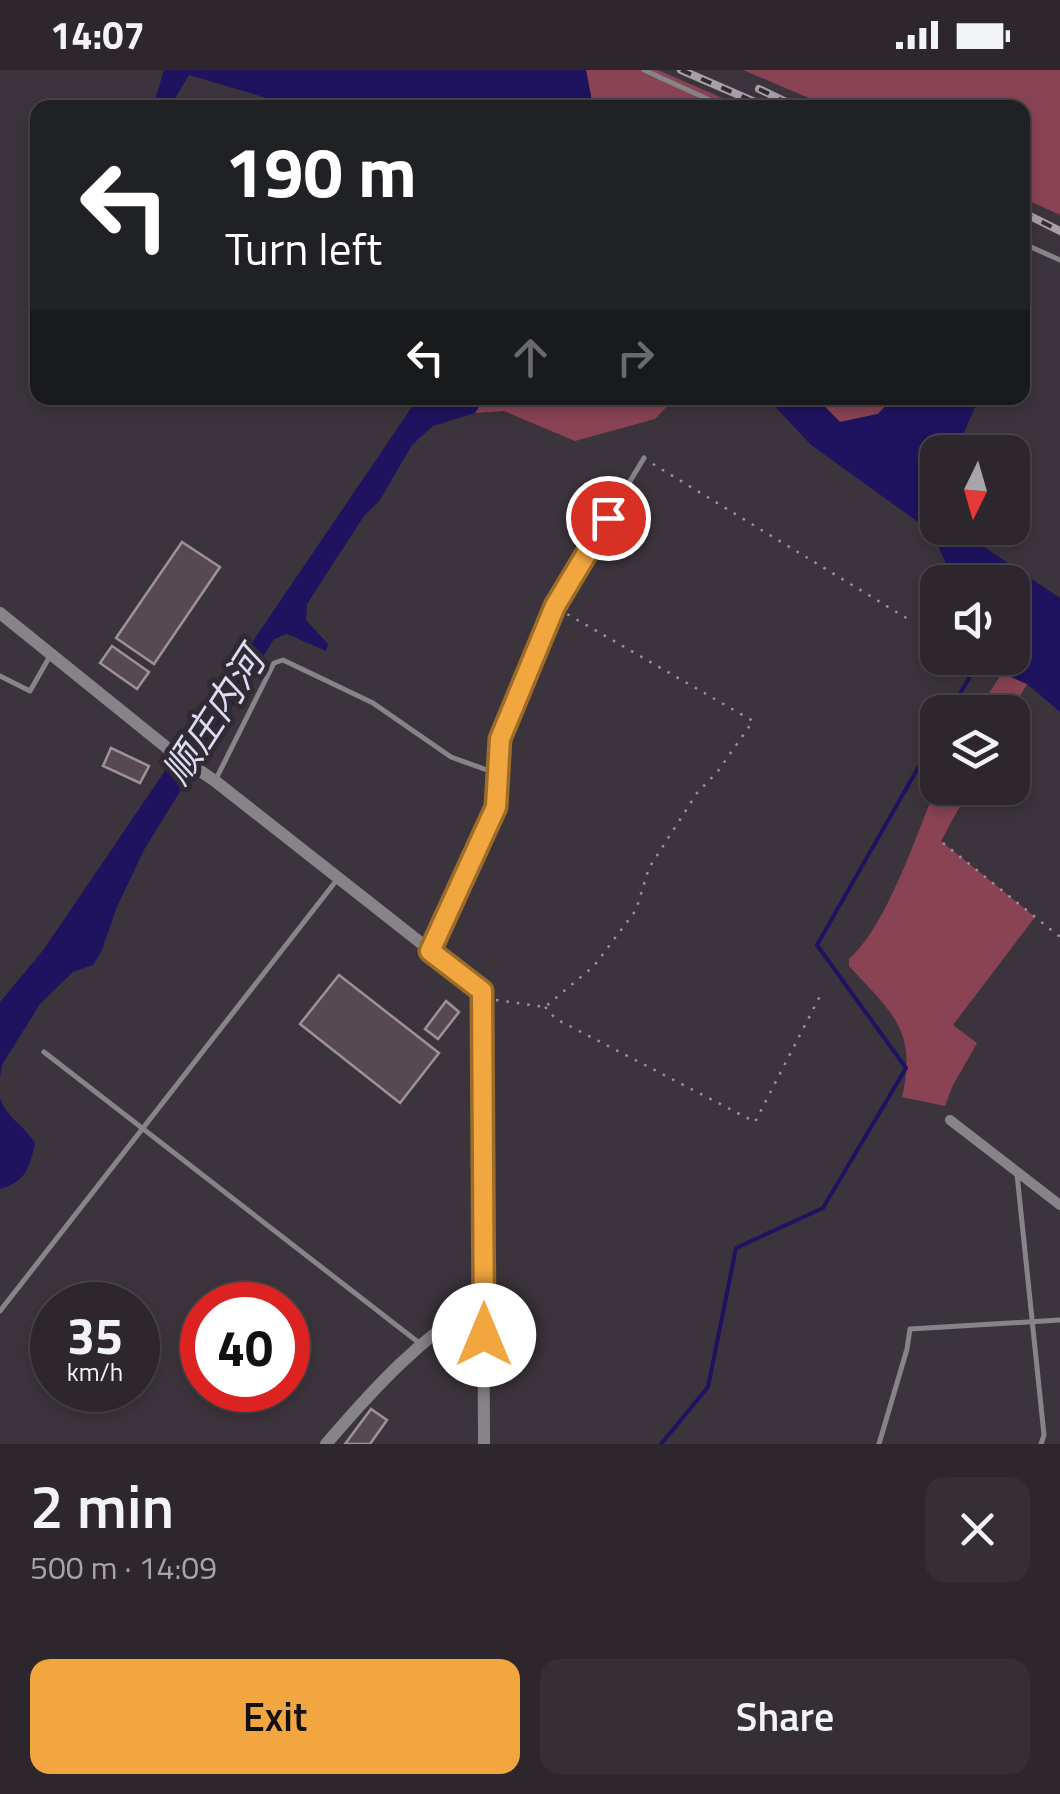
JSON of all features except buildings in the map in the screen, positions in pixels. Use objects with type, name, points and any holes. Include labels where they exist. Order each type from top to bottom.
[{"type":"street","points":[[0,613],[171,751],[482,991],[484,1444]]},
{"type":"street","points":[[950,1120],[1060,1205]]},
{"type":"street","points":[[326,1444],[390,1370],[450,1319],[483,1299]]},
{"type":"lane","points":[[644,70],[710,100]]},
{"type":"lane","points":[[1030,246],[1060,260]]},
{"type":"lane","points":[[430,951],[496,807],[500,739],[555,606],[644,458]]},
{"type":"lane","points":[[0,676],[30,691],[51,653]]},
{"type":"lane","points":[[214,781],[274,663],[283,660],[373,703],[451,757],[498,774]]},
{"type":"lane","points":[[0,1312],[338,878]]},
{"type":"lane","points":[[44,1052],[421,1344]]},
{"type":"lane","points":[[1016,1172],[1042,1444]]},
{"type":"lane","points":[[879,1444],[908,1349],[910,1329],[1060,1320]]},
{"type":"path","points":[[644,458],[908,619]]},
{"type":"path","points":[[545,1007],[594,966],[636,910],[649,868],[697,793],[754,721],[555,606]]},
{"type":"path","points":[[943,843],[1060,937]]},
{"type":"path","points":[[482,991],[498,1001],[545,1007],[556,1019],[754,1122],[820,996]]},
{"type":"shaded area","points":[[586,70],[658,70],[727,100],[592,100]]},
{"type":"shaded area","points":[[743,70],[1060,70],[1060,215],[1030,201],[1030,100],[814,100]]},
{"type":"shaded area","points":[[480,405],[668,405],[655,419],[575,441],[504,411],[475,413]]},
{"type":"shaded area","points":[[823,405],[886,405],[878,414],[840,422]]},
{"type":"shaded area","points":[[1001,675],[1027,684],[1021,695],[988,695]]},
{"type":"shaded area","points":[[929,805],[961,805],[941,841],[1035,917],[953,1025],[977,1043],[945,1106],[902,1097],[906,1074],[903,1038],[888,1010],[849,966],[849,959],[876,925]]},
{"type":"water","points":[[164,70],[586,70],[592,100],[273,100],[189,75],[174,100],[155,100]]},
{"type":"water","name":"顺庄内河","points":[[413,405],[480,405],[475,413],[433,426],[412,445],[380,500],[364,516],[307,604],[306,620],[328,644],[326,651],[287,634],[274,639],[144,850],[93,965],[73,972],[40,1004],[2,1065],[0,1078],[0,1002],[44,949]]},
{"type":"water","points":[[774,405],[823,405],[840,422],[878,414],[886,405],[976,405],[963,435],[920,435],[920,523],[811,445]]},
{"type":"water","points":[[938,545],[981,545],[1011,565],[947,565]]},
{"type":"water","points":[[1030,578],[1060,598],[1060,712],[1027,684],[1007,675],[1030,675]]},
{"type":"water","points":[[0,1098],[6,1111],[35,1143],[25,1172],[16,1182],[0,1189]]},
{"type":"waterway","points":[[959,695],[971,675]]},
{"type":"waterway","points":[[661,1444],[708,1387],[736,1248],[823,1208],[906,1068],[817,945],[920,765]]},
{"type":"railway","points":[[681,70],[750,100]]},
{"type":"railway","points":[[759,89],[782,100]]},
{"type":"railway","points":[[1030,216],[1060,231]]},
{"type":"route","points":[[484,1335],[482,991],[430,951],[496,807],[500,739],[555,606],[608,518]]}]
